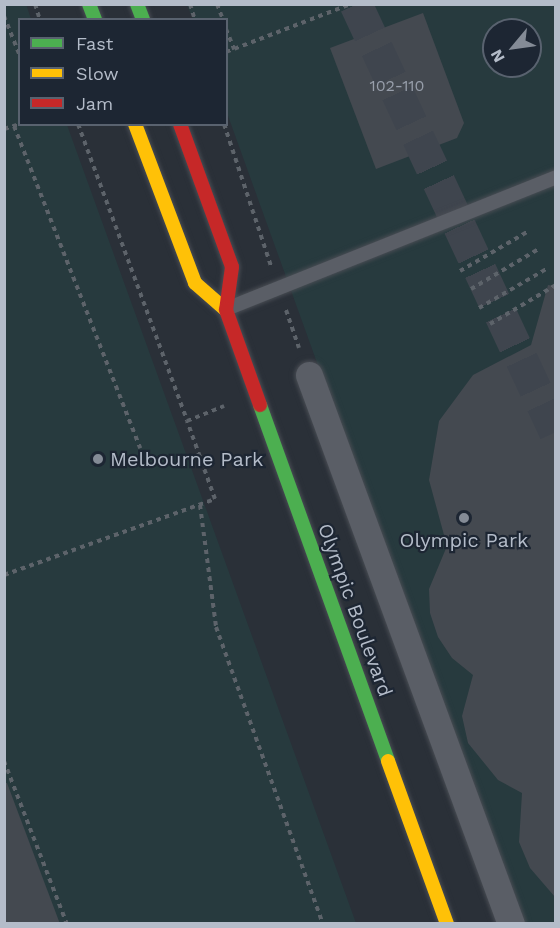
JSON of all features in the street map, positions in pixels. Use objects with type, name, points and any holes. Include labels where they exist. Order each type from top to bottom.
[{"type":"main road","name":"Olympic Boulevard","points":[[136,126],[195,283],[226,310]]},
{"type":"main road","name":"Olympic Boulevard","points":[[181,126],[232,267],[226,310],[447,924]]},
{"type":"street","points":[[309,375],[511,924]]},
{"type":"lane","points":[[226,310],[555,177]]},
{"type":"path","points":[[228,51],[351,4]]},
{"type":"path","points":[[4,16],[18,51]]},
{"type":"path","points":[[228,34],[234,49]]},
{"type":"path","points":[[4,129],[18,125]]},
{"type":"path","points":[[14,126],[140,448]]},
{"type":"path","points":[[79,126],[187,421]]},
{"type":"path","points":[[459,270],[527,232]]},
{"type":"path","points":[[471,289],[537,250]]},
{"type":"path","points":[[479,308],[548,268]]},
{"type":"path","points":[[490,324],[555,285]]},
{"type":"path","points":[[4,575],[215,499]]},
{"type":"path","points":[[200,505],[216,627],[323,924]]},
{"type":"path","points":[[4,761],[67,924]]},
{"type":"green space","name":"Melbourne Park","points":[[26,4],[31,18],[18,18],[18,126],[67,126],[356,923],[5,924],[4,5]]},
{"type":"green space","name":"Olympic Park","points":[[187,5],[555,5],[555,923],[519,923],[228,116],[228,18],[193,18]]},
{"type":"building","points":[[423,13],[464,123],[457,138],[376,169],[330,48]]},
{"type":"building","points":[[548,285],[555,286],[555,897],[530,868],[519,842],[522,793],[498,780],[468,743],[462,716],[473,675],[452,658],[438,637],[430,613],[429,589],[447,546],[429,480],[439,421],[473,375],[531,345]]},
{"type":"building","points":[[4,783],[7,783],[60,924],[4,924]]},
{"type":"tunnel","points":[[356,4],[556,432]]},
{"type":"traffic: fast","points":[[89,4],[94,18]]},
{"type":"traffic: fast","points":[[137,4],[142,18]]},
{"type":"traffic: fast","points":[[260,405],[388,761]]},
{"type":"traffic: slow","points":[[136,126],[195,283],[226,310]]},
{"type":"traffic: slow","points":[[388,761],[447,924]]},
{"type":"traffic: jam","points":[[181,126],[232,267],[226,310],[260,405]]},
{"type":"place","name":"Melbourne Park","points":[[98,459]]},
{"type":"place","name":"Olympic Park","points":[[464,518]]}]
